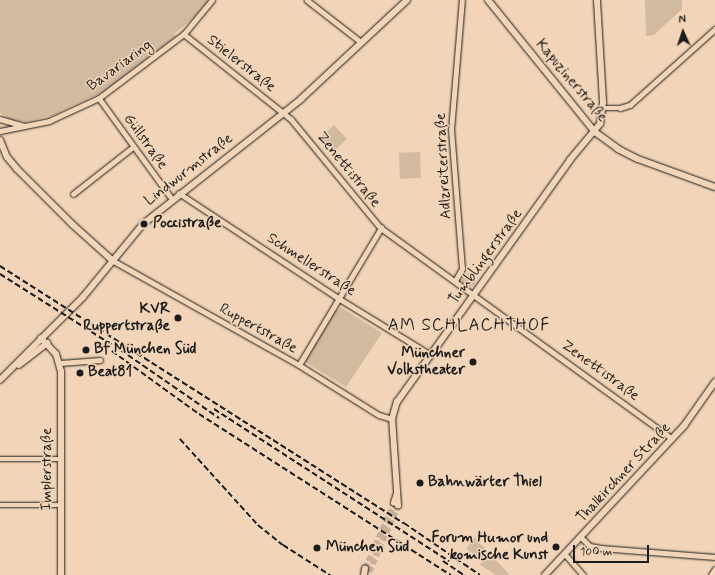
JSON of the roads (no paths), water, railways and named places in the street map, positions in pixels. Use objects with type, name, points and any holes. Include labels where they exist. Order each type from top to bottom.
[{"type":"main road","name":"Lindwurmstraße","points":[[2,379],[83,297],[143,224],[179,193],[284,113],[407,0]]},
{"type":"main road","name":"Kapuzinerstraße","points":[[488,0],[595,132],[618,149],[638,159],[715,188]]},
{"type":"main road","points":[[0,140],[7,157],[16,169],[73,225],[112,260]]},
{"type":"main road","points":[[41,338],[56,354],[60,363]]},
{"type":"main road","name":"Lindwurmstraße","points":[[2,379],[47,344]]},
{"type":"main road","name":"Implerstraße","points":[[60,363],[61,575]]},
{"type":"street","name":"Bavariaring","points":[[0,131],[49,121],[99,98],[184,34],[212,0]]},
{"type":"street","points":[[307,0],[361,42]]},
{"type":"street","name":"Adlzreiterstraße","points":[[455,281],[462,266],[451,130],[462,0]]},
{"type":"street","points":[[598,0],[603,108],[620,108],[630,105],[715,28]]},
{"type":"street","name":"Stielerstraße","points":[[184,34],[284,113]]},
{"type":"street","name":"Güllstraße","points":[[99,98],[172,199]]},
{"type":"street","name":"Tumblingerstraße","points":[[396,505],[397,493],[392,419],[396,402],[474,296],[570,160],[595,132],[601,122],[603,108]]},
{"type":"street","name":"Zenettistraße","points":[[284,113],[381,228],[672,438]]},
{"type":"street","name":"Bavariaring","points":[[0,119],[25,126]]},
{"type":"street","points":[[73,194],[133,147]]},
{"type":"street","name":"Schmellerstraße","points":[[179,193],[338,298],[430,355]]},
{"type":"street","points":[[299,365],[381,228]]},
{"type":"street","name":"Ruppertstraße","points":[[112,260],[299,365],[379,415],[392,419]]},
{"type":"street","points":[[60,363],[100,360]]},
{"type":"street","name":"Thalkirchner Straße","points":[[546,575],[672,438],[715,382]]},
{"type":"street","points":[[0,459],[61,459]]},
{"type":"street","points":[[0,505],[61,505]]},
{"type":"street","points":[[581,537],[590,546],[601,548],[715,557]]},
{"type":"street","points":[[565,554],[583,575]]},
{"type":"street","points":[[711,575],[715,569]]},
{"type":"tunnel","points":[[365,569],[394,503]]},
{"type":"tunnel","points":[[369,572],[398,506]]},
{"type":"railway","points":[[0,266],[404,523],[480,575]]},
{"type":"railway","points":[[0,274],[128,355],[219,418]]},
{"type":"railway","points":[[112,351],[199,414],[451,575]]},
{"type":"railway","points":[[214,409],[449,561]]},
{"type":"railway","points":[[180,439],[258,525],[283,545],[330,575]]},
{"type":"railway","points":[[443,561],[464,575]]},
{"type":"place","name":"Poccistraße","points":[[144,224]]},
{"type":"place","name":"KVR Ruppertstraße","points":[[178,318]]},
{"type":"place","name":"Bf München Süd","points":[[86,350]]},
{"type":"place","name":"Münchner Volkstheater","points":[[473,362]]},
{"type":"place","name":"Beat81","points":[[80,373]]},
{"type":"place","name":"Bahnwärter Thiel","points":[[420,483]]},
{"type":"place","name":"Forum Humor und komische Kunst","points":[[556,547]]},
{"type":"place","name":"München Süd","points":[[317,548]]},
{"type":"district","name":"AM SCHLACHTHOF","points":[[469,326]]}]
